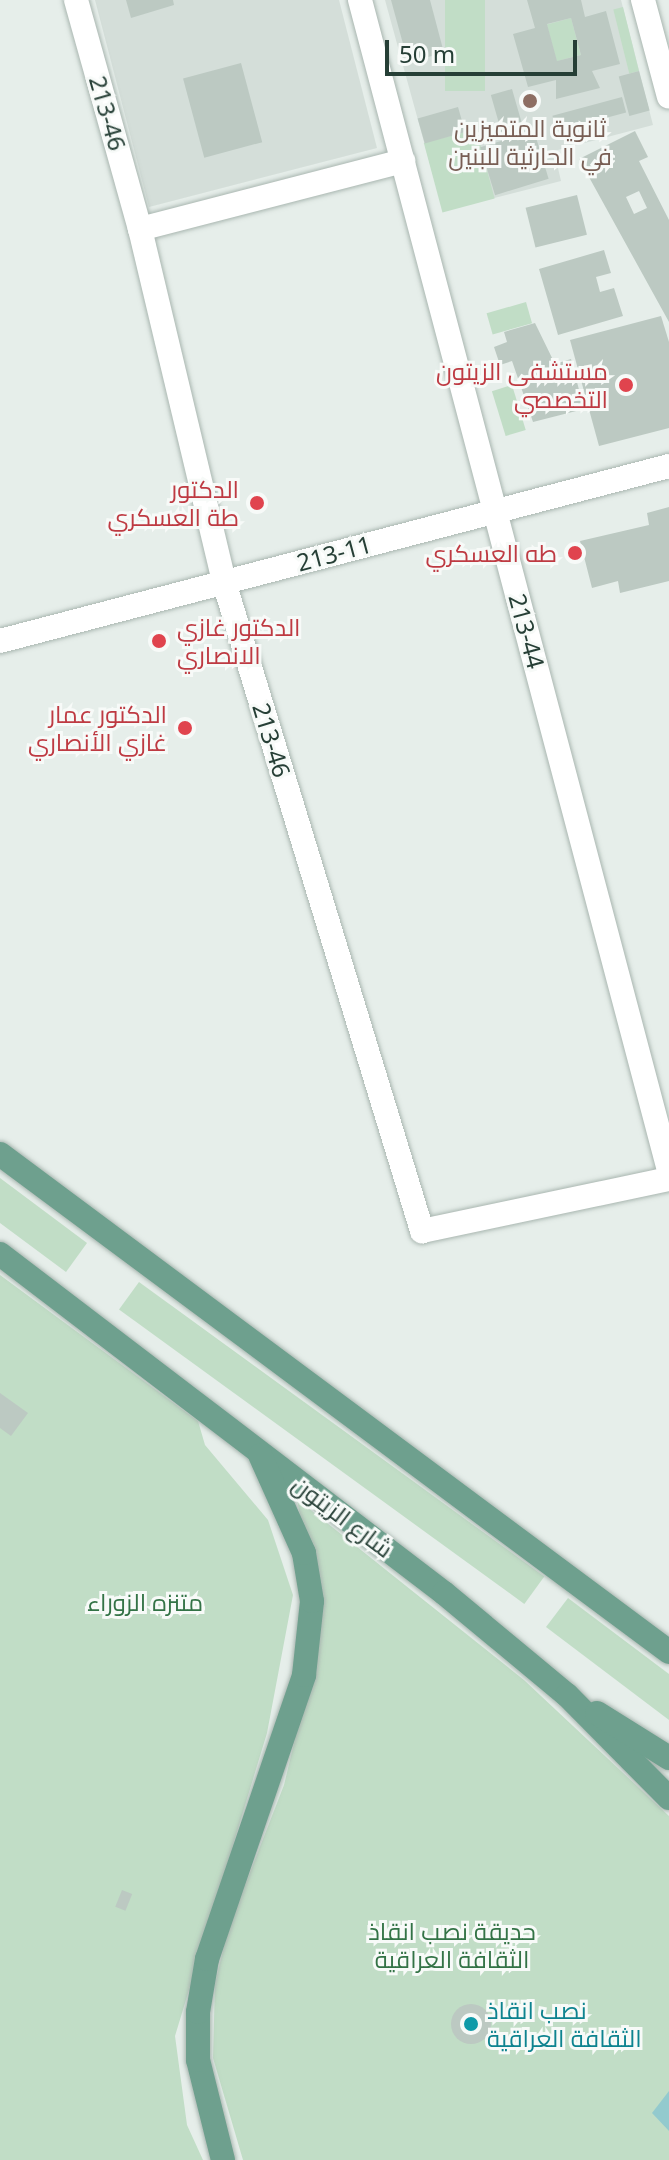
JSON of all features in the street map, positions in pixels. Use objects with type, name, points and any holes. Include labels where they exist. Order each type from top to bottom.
[{"type":"main road","points":[[0,1154],[669,1652]]},
{"type":"main road","name":"شارع الزيتون","points":[[0,1254],[260,1452],[567,1695],[669,1798]]},
{"type":"main road","points":[[223,2160],[198,2060],[198,2012],[207,1959],[304,1675],[312,1601],[304,1553],[260,1452]]},
{"type":"main road","points":[[567,1695],[669,1758]]},
{"type":"street","name":"213-46","points":[[76,0],[140,229],[224,582],[422,1231],[669,1179]]},
{"type":"street","name":"213-44","points":[[360,0],[669,1170]]},
{"type":"street","points":[[645,0],[669,97]]},
{"type":"street","points":[[140,229],[403,161]]},
{"type":"street","name":"213-11","points":[[0,641],[669,466]]},
{"type":"shaded area","points":[[95,0],[339,0],[377,148],[149,207]]},
{"type":"shaded area","name":"ثانوية المتميزين في الحارثية للبنين","points":[[385,0],[621,0],[653,125],[554,151],[561,181],[443,211]]},
{"type":"green space","points":[[445,0],[485,0],[485,91],[445,91]]},
{"type":"green space","points":[[623,7],[639,71],[629,73],[613,9]]},
{"type":"green space","points":[[571,18],[581,55],[557,61],[547,24]]},
{"type":"green space","points":[[476,129],[495,199],[442,213],[424,143]]},
{"type":"green space","points":[[526,302],[532,323],[493,334],[487,313]]},
{"type":"green space","points":[[512,385],[526,430],[506,436],[492,391]]},
{"type":"green space","points":[[0,1178],[87,1243],[66,1272],[0,1223]]},
{"type":"green space","name":"متنزه الزوراء","points":[[0,1275],[198,1421],[205,1445],[268,1520],[293,1595],[267,1733],[175,2036],[187,2125],[203,2160],[0,2160]]},
{"type":"green space","points":[[139,1282],[544,1576],[524,1604],[119,1310]]},
{"type":"green space","name":"حديقة نصب انقاذ الثقافة العراقية","points":[[297,1499],[524,1680],[669,1816],[669,2160],[243,2160],[213,2058],[215,1984],[228,1929],[284,1785],[321,1631]]},
{"type":"green space","points":[[568,1598],[669,1674],[669,1720],[546,1627]]},
{"type":"water","points":[[669,2091],[669,2131],[652,2113]]},
{"type":"building","points":[[126,0],[173,0],[174,5],[131,18]]},
{"type":"building","points":[[391,0],[430,0],[444,53],[408,62]]},
{"type":"building","points":[[527,0],[581,0],[585,17],[606,11],[620,64],[592,71],[600,88],[556,99],[556,80],[528,87],[513,34],[535,28]],"holes":[[[571,18],[581,55],[557,61],[547,24]]]},
{"type":"building","points":[[241,63],[262,142],[204,158],[183,79]]},
{"type":"building","points":[[639,71],[650,111],[629,116],[619,76]]},
{"type":"building","points":[[512,89],[524,131],[503,137],[491,95]]},
{"type":"building","points":[[622,97],[626,112],[557,131],[552,116]]},
{"type":"building","points":[[458,107],[465,132],[425,144],[418,119]]},
{"type":"building","points":[[534,131],[549,179],[495,195],[480,147]]},
{"type":"building","points":[[635,131],[648,157],[639,161],[669,220],[669,322],[579,159]],"holes":[[[639,191],[647,208],[634,214],[626,197]]]},
{"type":"building","points":[[577,195],[587,235],[535,248],[526,208]]},
{"type":"building","points":[[604,250],[611,273],[596,277],[600,292],[614,288],[623,316],[558,335],[539,269]]},
{"type":"building","name":"مستشفى الزيتون التخصصي","points":[[661,316],[669,342],[669,428],[599,446],[570,340]]},
{"type":"building","points":[[535,323],[555,364],[571,359],[584,409],[533,422],[512,361],[500,365],[494,347],[507,342],[504,332]]},
{"type":"building","points":[[669,507],[669,581],[620,593],[618,581],[592,588],[580,541],[649,525],[647,513]]},
{"type":"building","points":[[0,1393],[28,1413],[11,1436],[0,1428]]},
{"type":"building","points":[[122,1890],[132,1894],[125,1911],[115,1907]]},
{"type":"building","points":[[471,2004],[485,2010],[491,2024],[485,2038],[471,2044],[457,2038],[451,2024],[457,2010]]},
{"type":"place","name":"ثانوية المتميزين في الحارثية للبنين","points":[[530,101]]},
{"type":"place","name":"مستشفى الزيتون التخصصي","points":[[626,385]]},
{"type":"place","name":"الدكتور طة العسكري","points":[[257,503]]},
{"type":"place","name":"طه العسكري","points":[[575,553]]},
{"type":"place","name":"الدكتور غازي الانصاري","points":[[159,641]]},
{"type":"place","name":"الدكتور عمار غازي الأنصاري","points":[[185,728]]},
{"type":"place","name":"نصب انقاذ الثقافة العراقية","points":[[471,2024]]}]
